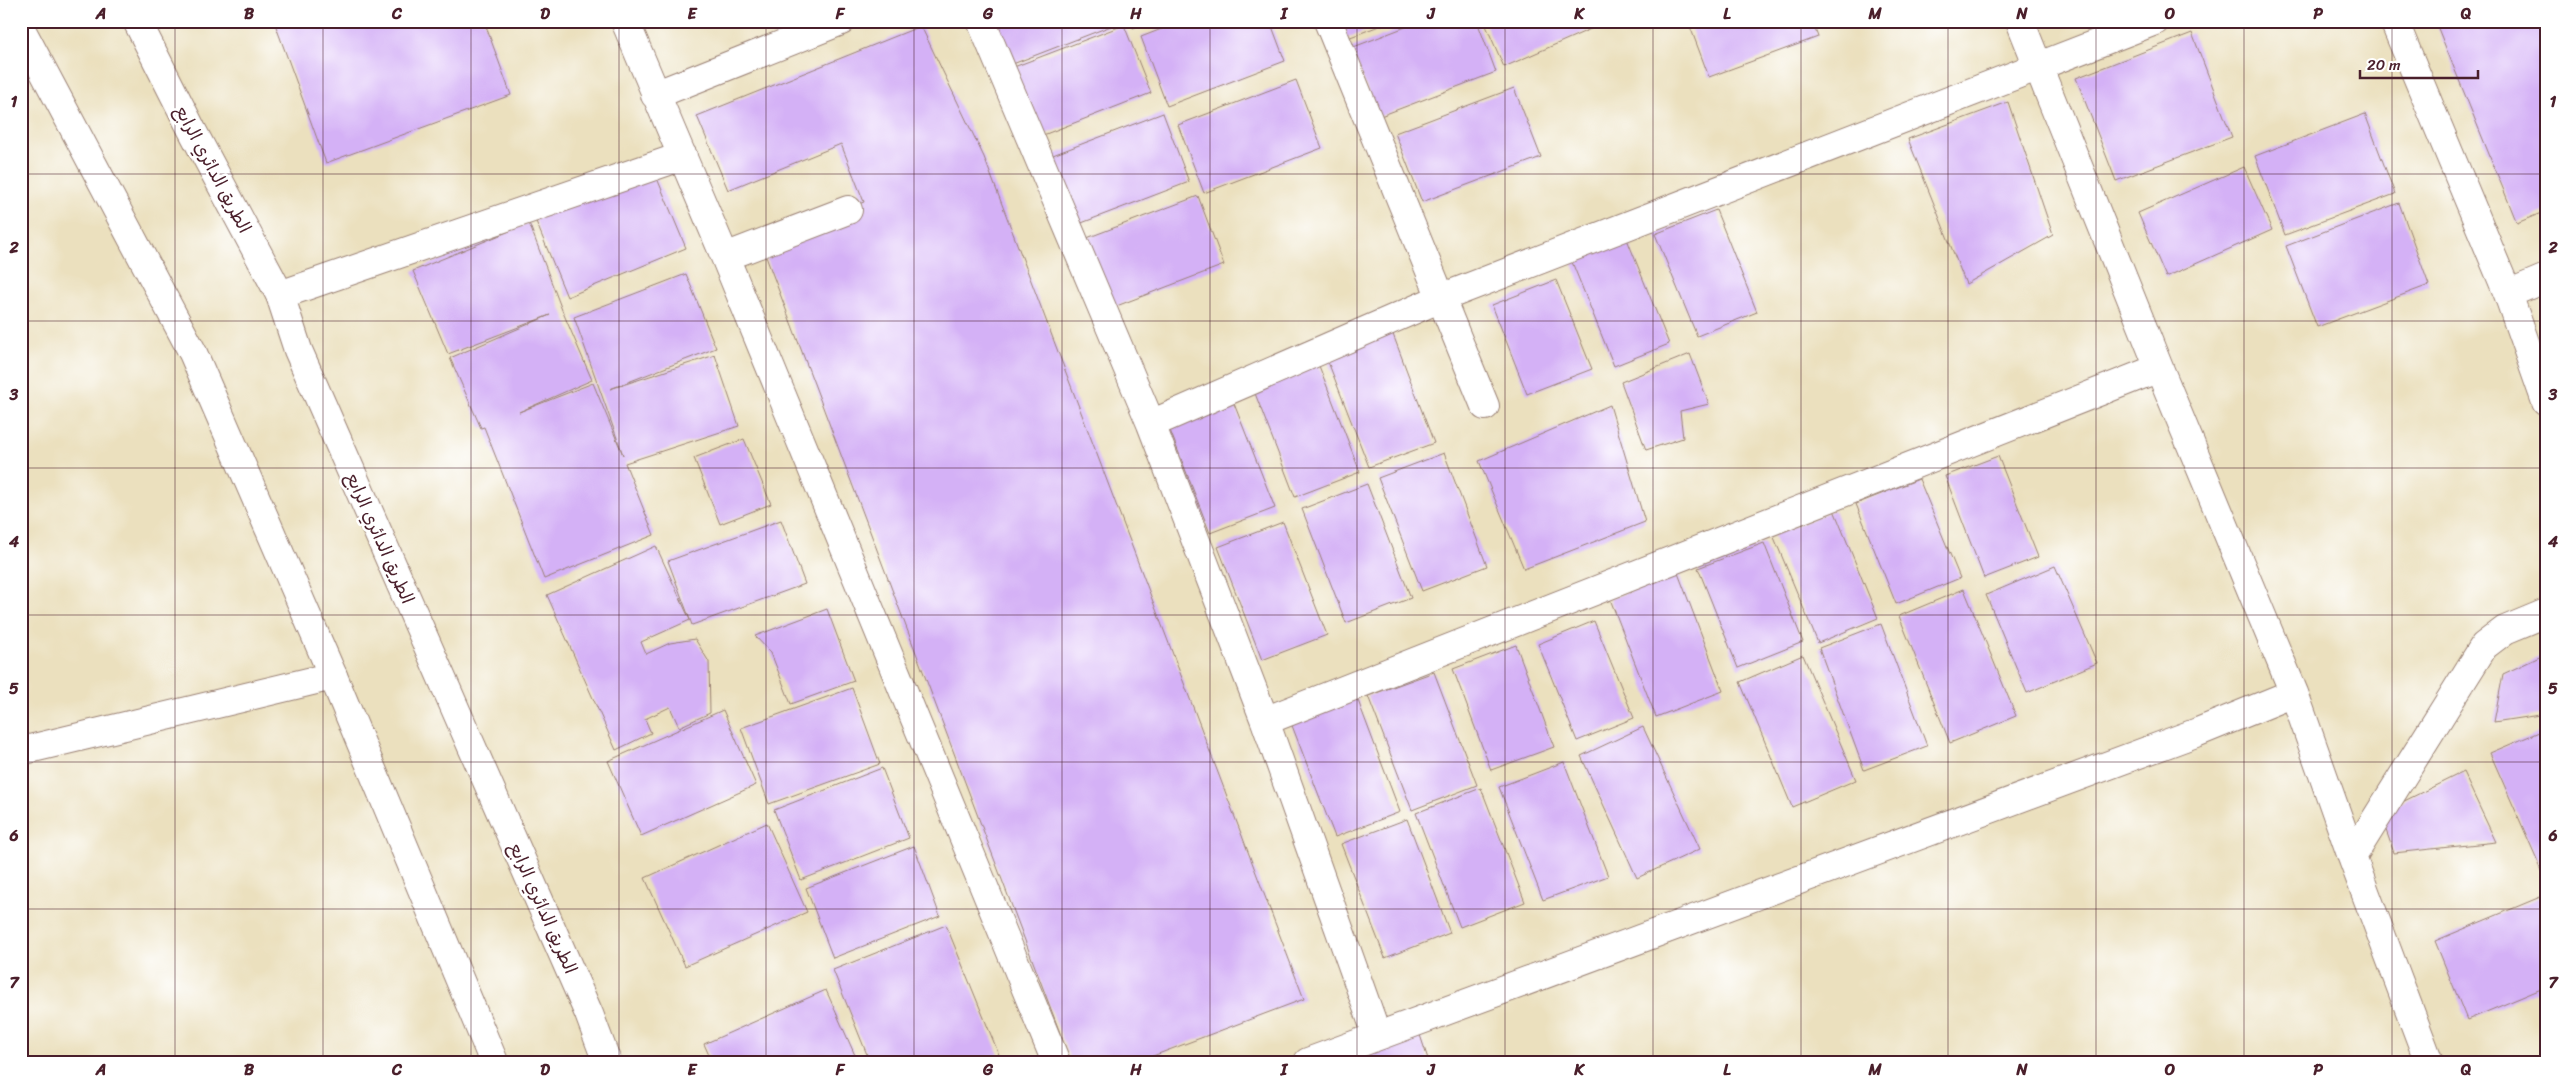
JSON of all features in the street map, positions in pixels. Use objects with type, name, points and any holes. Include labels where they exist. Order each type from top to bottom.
[{"type":"street","name":"الطريق الدائري الرابع","points":[[137,21],[192,130],[280,295],[298,350],[589,1014],[607,1062]]},
{"type":"street","points":[[625,21],[655,96],[726,257],[1056,1062]]},
{"type":"street","points":[[655,96],[841,21]]},
{"type":"street","points":[[981,21],[1151,424],[1265,721],[1377,1035]]},
{"type":"street","points":[[1328,21],[1485,406]]},
{"type":"street","points":[[2020,21],[2159,368],[2294,693],[2352,857],[2429,1062]]},
{"type":"street","points":[[1151,424],[1441,298],[2154,21]]},
{"type":"street","points":[[2394,21],[2508,294],[2546,402]]},
{"type":"street","points":[[21,29],[193,352],[333,676],[494,1062]]},
{"type":"street","points":[[280,295],[683,156]]},
{"type":"street","points":[[726,257],[848,210]]},
{"type":"street","points":[[2508,294],[2546,278]]},
{"type":"street","points":[[1265,721],[2159,368]]},
{"type":"street","points":[[2352,857],[2484,646],[2505,630],[2546,613]]},
{"type":"street","points":[[21,751],[333,676]]},
{"type":"street","points":[[1308,1062],[2198,732],[2294,693]]},
{"type":"building","points":[[274,21],[484,21],[511,95],[326,163]]},
{"type":"building","points":[[987,21],[1124,21],[1005,67]]},
{"type":"building","points":[[1130,21],[1150,21],[1133,28]]},
{"type":"building","points":[[1182,21],[1270,21],[1285,61],[1167,106],[1141,37]]},
{"type":"building","points":[[1333,21],[1392,21],[1340,41]]},
{"type":"building","points":[[1421,21],[1477,21],[1496,72],[1378,117],[1351,48]]},
{"type":"building","points":[[1484,21],[1609,21],[1504,67]]},
{"type":"building","points":[[1688,21],[1812,21],[1818,37],[1709,77]]},
{"type":"building","points":[[1824,21],[1838,21],[1826,26]]},
{"type":"building","points":[[2435,21],[2546,21],[2546,211],[2517,223]]},
{"type":"building","points":[[1124,25],[1151,93],[1033,139],[1006,70]]},
{"type":"building","points":[[921,26],[984,157],[1304,999],[1137,1062],[1071,1062],[760,241],[864,202],[841,144],[728,190],[697,116]]},
{"type":"building","points":[[2192,33],[2232,137],[2116,181],[2076,78]]},
{"type":"building","points":[[1296,80],[1322,148],[1204,193],[1178,125]]},
{"type":"building","points":[[1514,88],[1541,157],[1422,202],[1395,133]]},
{"type":"building","points":[[2008,102],[2053,235],[1966,284],[1908,139]]},
{"type":"building","points":[[1163,113],[1189,182],[1071,227],[1045,158]]},
{"type":"building","points":[[2365,114],[2395,194],[2285,235],[2255,156]]},
{"type":"building","points":[[2244,167],[2272,230],[2166,277],[2138,213]]},
{"type":"building","points":[[654,171],[686,248],[567,297],[535,219]]},
{"type":"building","points":[[1198,196],[1224,265],[1106,310],[1079,241]]},
{"type":"building","points":[[2399,203],[2429,285],[2317,327],[2286,246]]},
{"type":"building","points":[[1716,210],[1757,312],[1697,336],[1655,234]]},
{"type":"building","points":[[529,223],[562,310],[592,380],[519,412],[593,383],[623,455],[574,317],[686,274],[716,348],[610,389],[715,355],[739,426],[625,463],[654,535],[544,579],[484,427],[481,428],[450,358],[550,315],[448,354],[413,271]]},
{"type":"building","points":[[1627,239],[1669,344],[1614,366],[1572,262]]},
{"type":"building","points":[[1556,280],[1592,369],[1527,394],[1492,305]]},
{"type":"building","points":[[1391,329],[1434,443],[1369,467],[1325,354]]},
{"type":"building","points":[[1690,354],[1709,404],[1680,411],[1683,438],[1646,450],[1621,382]]},
{"type":"building","points":[[1316,358],[1360,472],[1295,497],[1251,383]]},
{"type":"building","points":[[1231,396],[1275,508],[1210,533],[1166,420]]},
{"type":"building","points":[[1610,405],[1645,522],[1524,569],[1479,461]]},
{"type":"building","points":[[744,439],[771,504],[720,524],[694,458]]},
{"type":"building","points":[[1444,453],[1487,566],[1422,591],[1378,478]]},
{"type":"building","points":[[1998,456],[2038,557],[1984,578],[1945,476]]},
{"type":"building","points":[[1919,479],[1960,578],[1896,604],[1856,504]]},
{"type":"building","points":[[1367,484],[1411,598],[1346,623],[1302,509]]},
{"type":"building","points":[[1834,510],[1878,618],[1818,643],[1773,535]]},
{"type":"building","points":[[781,520],[805,584],[692,625],[668,561]]},
{"type":"building","points":[[1283,522],[1327,635],[1262,660],[1218,547]]},
{"type":"building","points":[[1764,543],[1803,642],[1738,668],[1698,568]]},
{"type":"building","points":[[656,546],[690,620],[641,642],[646,654],[670,643],[695,639],[709,662],[710,713],[679,727],[670,707],[645,719],[651,733],[616,750],[547,595]]},
{"type":"building","points":[[2055,566],[2097,663],[2027,693],[1986,595]]},
{"type":"building","points":[[1678,573],[1723,691],[1656,717],[1610,599]]},
{"type":"building","points":[[1964,589],[2016,716],[1950,743],[1899,616]]},
{"type":"building","points":[[827,609],[854,681],[791,704],[771,653],[755,636]]},
{"type":"building","points":[[1594,621],[1634,718],[1577,741],[1538,644]]},
{"type":"building","points":[[1881,624],[1927,746],[1864,770],[1819,648]]},
{"type":"building","points":[[1516,645],[1554,747],[1491,770],[1453,669]]},
{"type":"building","points":[[2546,654],[2546,714],[2494,722],[2503,674]]},
{"type":"building","points":[[1803,655],[1856,780],[1792,807],[1740,682]]},
{"type":"building","points":[[1434,672],[1477,785],[1412,810],[1368,696]]},
{"type":"building","points":[[852,688],[880,764],[769,804],[741,728]]},
{"type":"building","points":[[1357,698],[1400,812],[1335,837],[1291,723]]},
{"type":"building","points":[[723,710],[756,785],[641,836],[608,761]]},
{"type":"building","points":[[1643,727],[1700,849],[1637,878],[1581,756]]},
{"type":"building","points":[[2546,729],[2546,871],[2543,873],[2490,753]]},
{"type":"building","points":[[1564,762],[1608,876],[1543,900],[1499,787]]},
{"type":"building","points":[[882,768],[909,838],[801,880],[774,810]]},
{"type":"building","points":[[2463,772],[2496,842],[2394,853],[2380,813]]},
{"type":"building","points":[[1481,788],[1525,902],[1460,927],[1416,813]]},
{"type":"building","points":[[1407,819],[1450,933],[1385,958],[1341,844]]},
{"type":"building","points":[[767,823],[807,912],[685,966],[645,878]]},
{"type":"building","points":[[914,846],[940,916],[833,958],[806,888]]},
{"type":"building","points":[[2545,895],[2546,987],[2467,1020],[2435,941]]},
{"type":"building","points":[[946,925],[1002,1062],[870,1062],[833,970]]},
{"type":"building","points":[[826,990],[858,1062],[712,1062],[704,1044]]},
{"type":"building","points":[[1419,1032],[1429,1062],[1355,1062],[1352,1054]]}]
